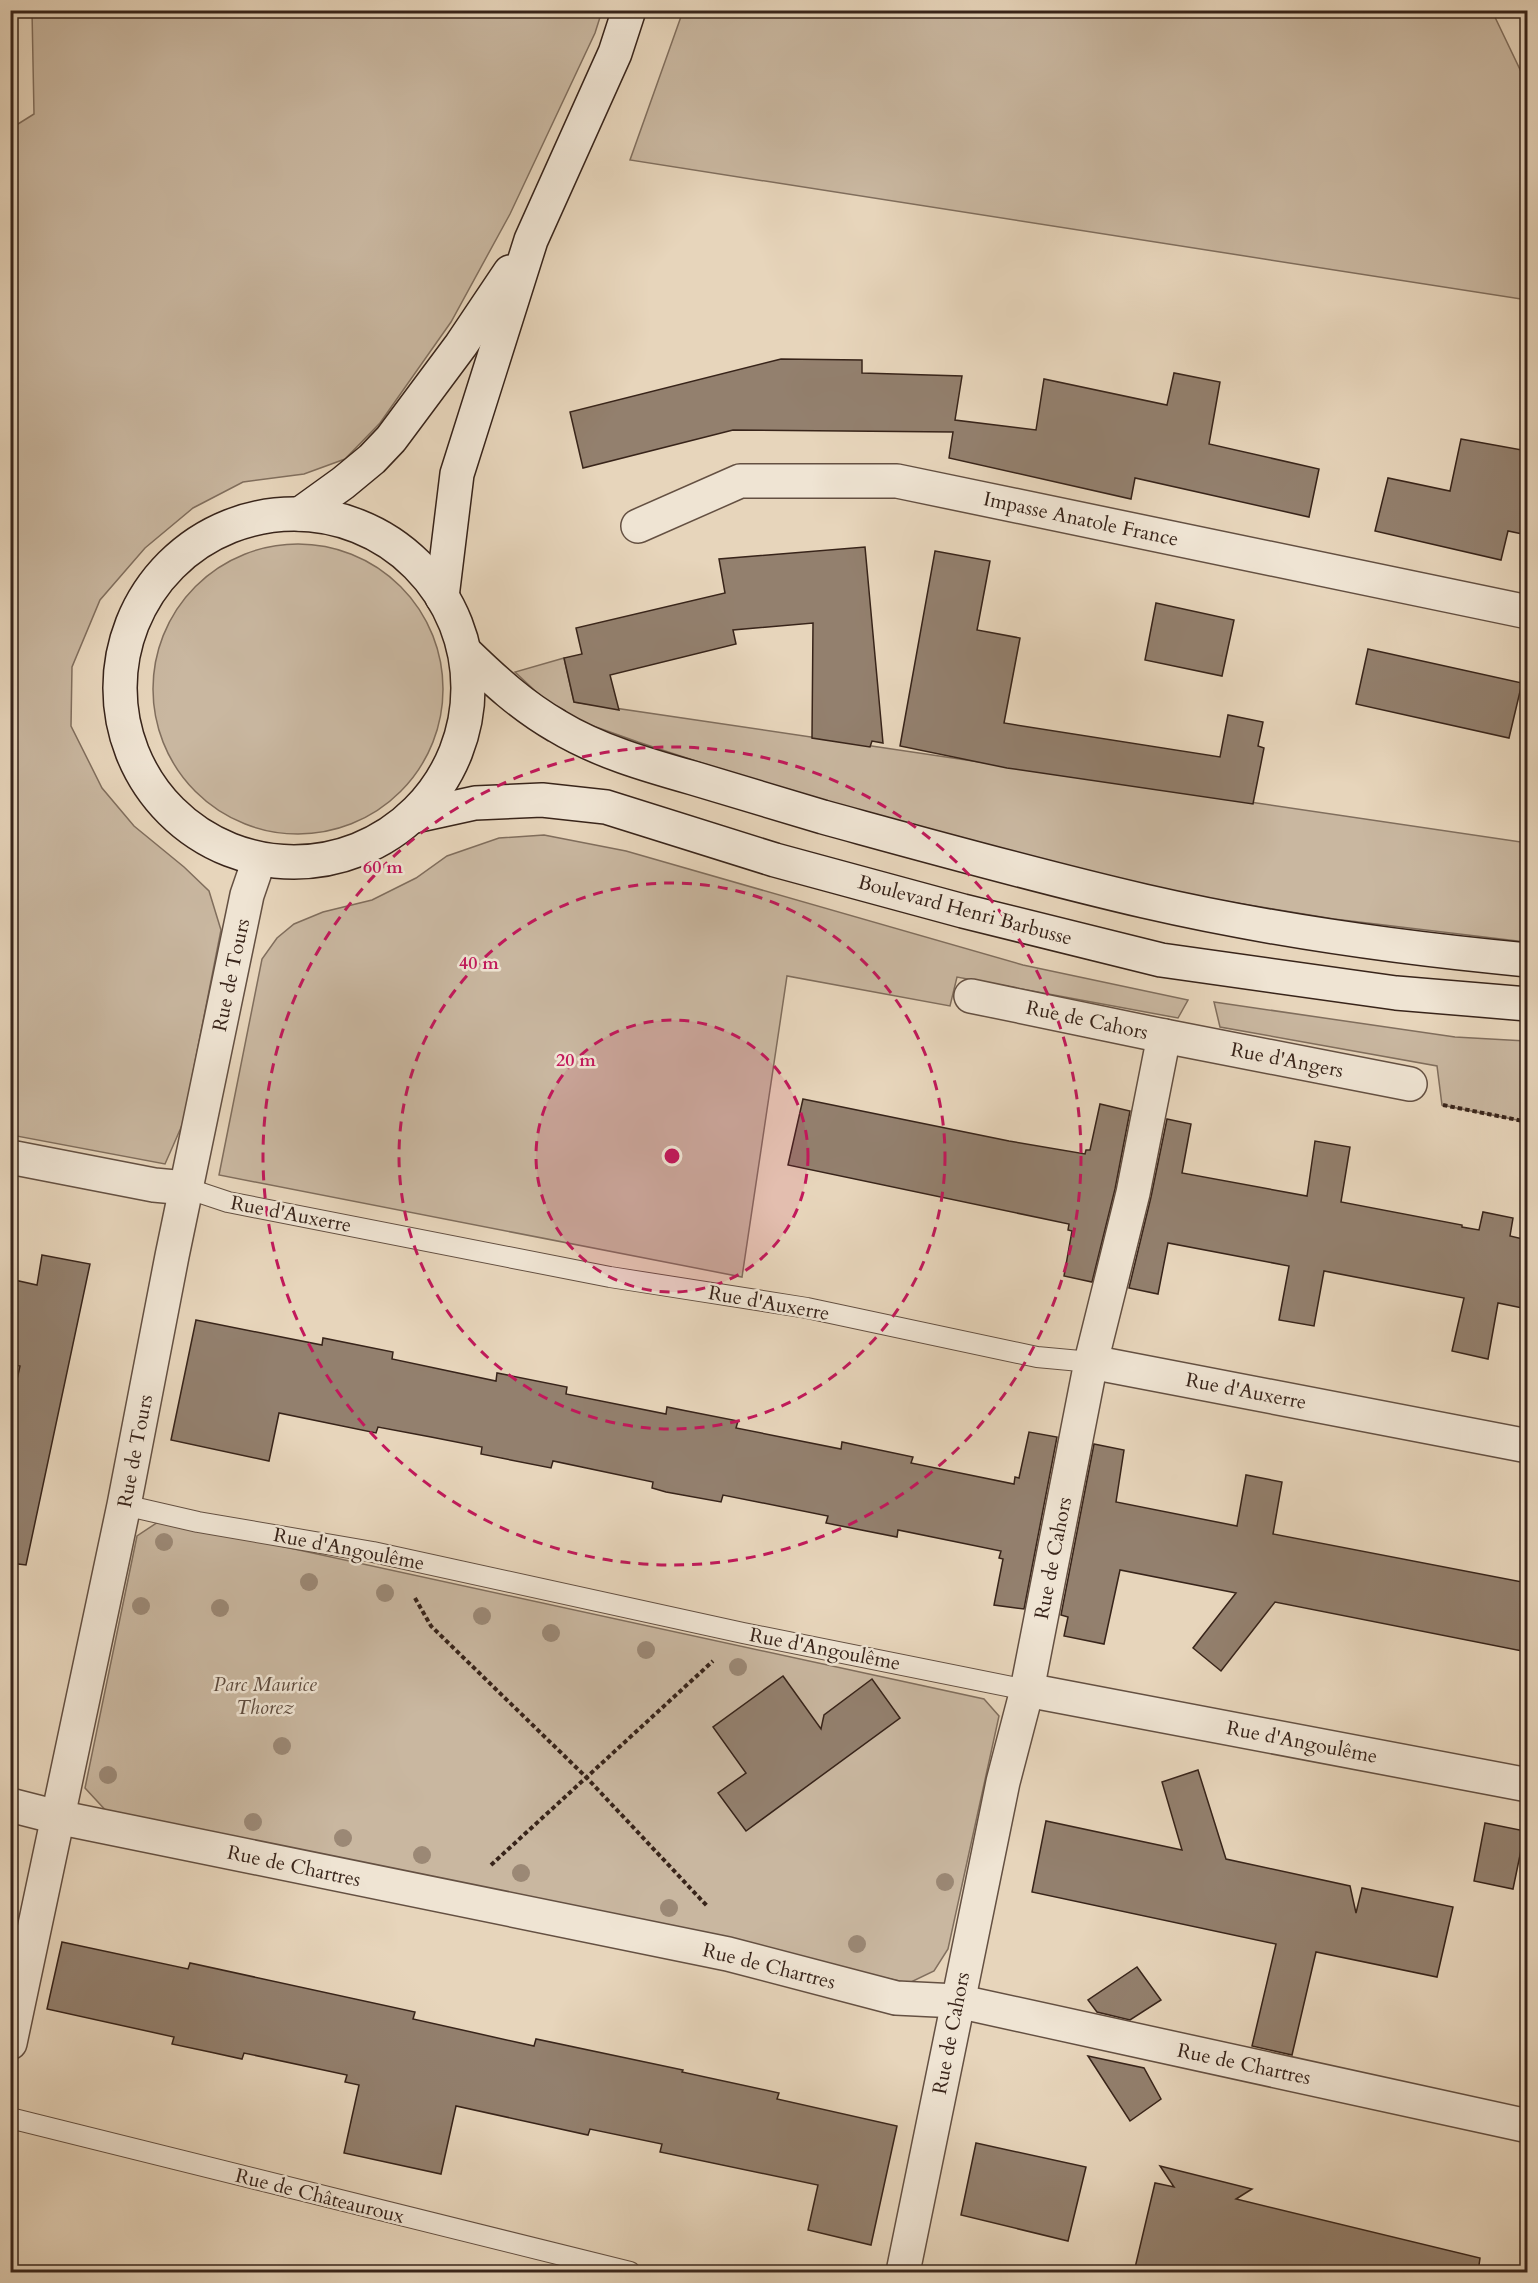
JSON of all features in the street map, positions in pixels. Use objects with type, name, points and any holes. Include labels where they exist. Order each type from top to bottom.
[{"type":"street","points":[[442,597],[457,474],[531,240],[615,53],[629,10]]},
{"type":"street","points":[[300,514],[372,459],[391,439],[461,345],[531,240]]},
{"type":"street","name":"Impasse Anatole France","points":[[638,526],[740,481],[897,481],[1527,612]]},
{"type":"street","points":[[300,514],[342,521],[382,537],[416,564],[442,597],[456,624],[465,652],[468,688],[465,725],[453,759],[435,791],[411,818],[378,841],[340,856],[300,863],[259,860],[223,848],[192,831],[164,806],[142,776],[128,742],[119,705],[120,669],[128,632],[144,599],[166,569],[195,545],[227,527],[262,517],[300,514]]},
{"type":"street","points":[[465,652],[507,692],[557,727],[602,749],[795,809],[968,857],[1156,903],[1247,922],[1388,944],[1527,960]]},
{"type":"street","name":"Boulevard Henri Barbusse","points":[[411,818],[475,803],[542,800],[606,807],[775,860],[963,911],[1161,960],[1396,993],[1527,1004]]},
{"type":"street","name":"Rue de Tours","points":[[10,2043],[124,1505],[186,1188],[248,895],[259,860]]},
{"type":"street","name":"Rue de Cahors","points":[[903,2272],[1003,1782],[1027,1690],[1091,1362],[1133,1193],[1164,1036],[971,996]]},
{"type":"street","name":"Rue d'Angers","points":[[1164,1036],[1410,1084]]},
{"type":"street","name":"Rue d'Auxerre","points":[[10,1157],[153,1185],[186,1188]]},
{"type":"street","name":"Rue d'Auxerre","points":[[1091,1362],[1527,1446]]},
{"type":"street","name":"Rue d'Angoulême","points":[[1027,1690],[1527,1785]]},
{"type":"street","name":"Rue de Chartres","points":[[10,1805],[57,1817],[728,1954],[896,1998],[957,2001],[1527,2126]]},
{"type":"lane","name":"Rue d'Auxerre","points":[[186,1188],[228,1202],[598,1274],[807,1308],[1037,1357],[1091,1362]]},
{"type":"lane","name":"Rue d'Angoulême","points":[[124,1505],[198,1522],[373,1552],[743,1633],[1027,1690]]},
{"type":"lane","name":"Rue de Châteauroux","points":[[10,2118],[630,2272]]},
{"type":"path","points":[[1410,1084],[1426,1102],[1527,1122]]},
{"type":"path","points":[[373,1552],[418,1600],[431,1626],[586,1777],[727,1928],[728,1954]]},
{"type":"path","points":[[455,1898],[743,1633]]},
{"type":"green space","points":[[32,11],[602,11],[595,33],[510,214],[451,322],[380,423],[345,459],[304,474],[243,482],[193,508],[145,548],[100,600],[72,667],[71,726],[102,788],[134,826],[209,891],[221,930],[183,1123],[165,1164],[11,1135],[10,129],[34,114]]},
{"type":"green space","points":[[683,11],[1492,11],[1527,84],[1527,300],[630,160]]},
{"type":"green space","points":[[298,544],[340,550],[366,561],[390,577],[410,597],[426,621],[437,647],[443,689],[437,731],[426,757],[410,781],[390,801],[366,817],[340,828],[298,834],[256,828],[230,817],[206,801],[186,781],[170,757],[159,731],[153,689],[159,647],[170,621],[186,597],[206,577],[230,561],[256,550]]},
{"type":"green space","points":[[564,658],[574,702],[1527,843],[1527,942],[1334,919],[1200,897],[993,849],[781,789],[582,722],[547,702],[515,672]]},
{"type":"green space","points":[[544,835],[626,851],[1023,965],[1188,1000],[1178,1018],[957,977],[950,1006],[787,976],[742,1277],[219,1175],[262,959],[277,938],[294,924],[323,912],[372,900],[416,878],[447,856],[499,838]]},
{"type":"green space","points":[[1214,1002],[1455,1037],[1527,1041],[1527,1122],[1442,1105],[1437,1066],[1220,1027]]},
{"type":"green space","name":"Parc Maurice Thorez","points":[[161,1520],[984,1699],[999,1716],[948,1949],[934,1971],[909,1983],[110,1815],[85,1788],[137,1536]]},
{"type":"building","points":[[781,359],[862,360],[862,373],[962,376],[955,420],[1036,430],[1044,379],[1167,405],[1174,373],[1220,382],[1209,444],[1319,469],[1309,517],[1135,478],[1131,499],[949,458],[953,432],[733,430],[583,468],[570,412]]},
{"type":"building","points":[[1461,439],[1527,451],[1527,535],[1508,531],[1501,560],[1375,531],[1388,478],[1450,491]]},
{"type":"building","points":[[865,547],[883,743],[872,741],[870,747],[812,738],[813,623],[733,630],[736,644],[610,675],[619,710],[574,702],[564,658],[582,654],[576,628],[725,593],[719,559]]},
{"type":"building","points":[[935,551],[990,561],[977,630],[1020,638],[1004,723],[1220,757],[1228,715],[1263,722],[1258,746],[1264,748],[1253,804],[1007,768],[900,746]]},
{"type":"building","points":[[1156,603],[1234,620],[1222,676],[1145,660]]},
{"type":"building","points":[[1368,649],[1522,683],[1509,738],[1356,704]]},
{"type":"building","points":[[803,1099],[1085,1154],[1086,1150],[1090,1150],[1100,1104],[1130,1111],[1115,1189],[1092,1282],[1064,1276],[1072,1231],[1068,1230],[1069,1224],[788,1165]]},
{"type":"building","points":[[1167,1119],[1191,1124],[1182,1173],[1307,1196],[1315,1141],[1350,1147],[1341,1202],[1479,1230],[1483,1212],[1513,1218],[1510,1236],[1527,1240],[1527,1309],[1498,1303],[1488,1359],[1452,1351],[1464,1298],[1324,1271],[1314,1326],[1279,1320],[1289,1266],[1168,1243],[1158,1294],[1129,1288]]},
{"type":"building","points":[[42,1255],[90,1264],[26,1565],[10,1563],[10,1410],[20,1366],[10,1364],[10,1279],[37,1285]]},
{"type":"building","points":[[196,1320],[322,1345],[323,1338],[393,1352],[392,1359],[496,1381],[497,1373],[567,1387],[566,1394],[666,1414],[667,1407],[738,1421],[736,1428],[841,1449],[842,1442],[913,1457],[911,1463],[1014,1484],[1015,1477],[1019,1478],[1029,1432],[1057,1437],[1024,1609],[994,1605],[1003,1559],[999,1558],[1001,1551],[898,1530],[897,1537],[826,1523],[828,1516],[723,1495],[721,1502],[666,1492],[652,1488],[653,1482],[553,1461],[551,1468],[481,1454],[482,1447],[378,1427],[376,1433],[279,1413],[269,1461],[171,1440]]},
{"type":"building","points":[[1094,1444],[1124,1450],[1116,1502],[1237,1526],[1246,1475],[1282,1482],[1273,1534],[1527,1583],[1527,1652],[1275,1602],[1221,1671],[1193,1648],[1236,1593],[1120,1570],[1104,1644],[1064,1636],[1068,1617],[1061,1615]]},
{"type":"building","points":[[783,1676],[821,1729],[824,1715],[872,1679],[900,1718],[746,1831],[718,1793],[746,1773],[713,1727]]},
{"type":"building","points":[[1198,1770],[1226,1859],[1350,1886],[1356,1913],[1362,1888],[1453,1907],[1437,1977],[1316,1952],[1292,2055],[1252,2046],[1276,1944],[1032,1892],[1046,1821],[1182,1850],[1162,1782]]},
{"type":"building","points":[[1485,1823],[1525,1831],[1513,1889],[1474,1881]]},
{"type":"building","points":[[62,1942],[188,1969],[190,1963],[415,2012],[413,2019],[534,2046],[536,2039],[683,2070],[682,2072],[779,2093],[777,2099],[897,2126],[871,2245],[808,2230],[818,2185],[660,2152],[662,2144],[590,2129],[588,2135],[456,2106],[441,2174],[344,2153],[359,2085],[345,2082],[347,2075],[244,2053],[242,2059],[172,2044],[174,2037],[47,2009]]},
{"type":"building","points":[[1137,1967],[1161,2000],[1130,2020],[1097,2012],[1088,2000]]},
{"type":"building","points":[[1088,2056],[1144,2068],[1161,2099],[1130,2121]]},
{"type":"building","points":[[976,2143],[1086,2167],[1068,2241],[961,2215]]},
{"type":"building","points":[[1160,2166],[1252,2189],[1236,2199],[1480,2258],[1478,2272],[1134,2272],[1155,2183],[1174,2187]]}]
